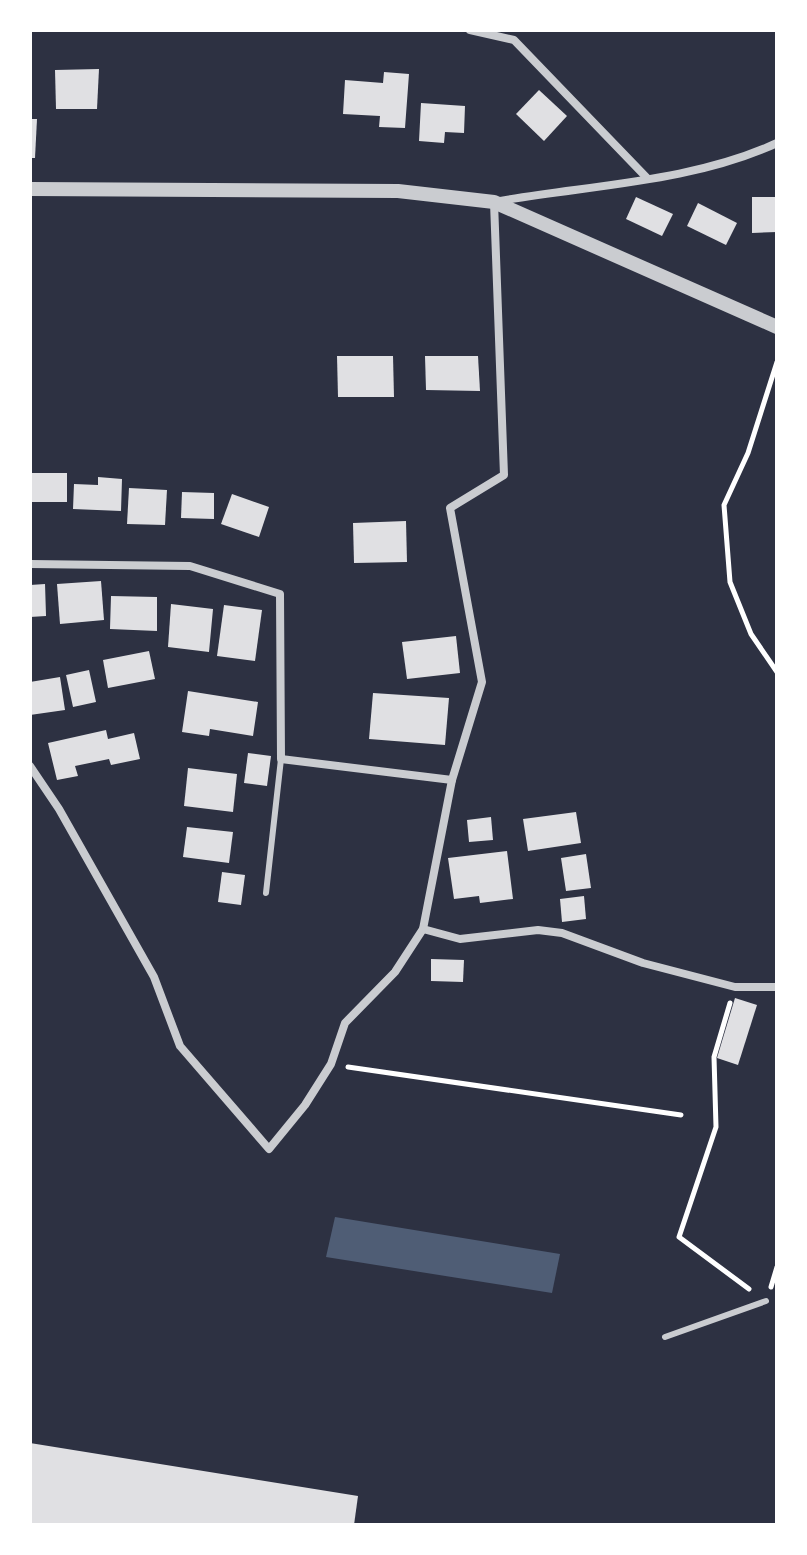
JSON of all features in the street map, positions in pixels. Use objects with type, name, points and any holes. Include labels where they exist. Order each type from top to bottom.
[{"type":"street","points":[[470,30],[514,40],[647,178]]},
{"type":"street","points":[[30,189],[398,191],[494,202],[647,178],[719,163],[777,143]]},
{"type":"street","points":[[494,202],[777,327]]},
{"type":"street","points":[[30,766],[59,809],[154,977],[180,1046],[269,1149],[305,1105],[331,1064],[345,1023],[395,972],[423,929],[452,780],[482,682],[450,508],[504,475],[494,202]]},
{"type":"street","points":[[30,564],[190,566],[280,594],[281,759],[452,780]]},
{"type":"street","points":[[423,929],[460,939],[538,930],[562,933],[643,963],[735,987],[777,987]]},
{"type":"lane","points":[[266,893],[281,759]]},
{"type":"lane","points":[[665,1337],[766,1301]]},
{"type":"path","points":[[777,362],[748,453],[724,505],[730,582],[751,634],[777,672]]},
{"type":"path","points":[[735,987],[714,1057],[716,1127],[679,1237],[766,1301]]},
{"type":"path","points":[[331,1064],[681,1115]]},
{"type":"water","points":[[335,1217],[560,1254],[552,1293],[326,1257]]},
{"type":"building","points":[[99,69],[97,109],[56,109],[55,70]]},
{"type":"building","points":[[384,72],[409,74],[405,128],[379,127],[380,116],[343,114],[345,80],[383,83]]},
{"type":"building","points":[[539,90],[567,116],[544,141],[516,114]]},
{"type":"building","points":[[421,103],[465,106],[464,133],[445,132],[444,143],[419,141]]},
{"type":"building","points":[[30,119],[37,119],[35,158],[30,158]]},
{"type":"building","points":[[636,197],[673,214],[662,236],[626,219]]},
{"type":"building","points":[[752,197],[777,197],[777,232],[752,233]]},
{"type":"building","points":[[698,203],[737,223],[726,245],[687,226]]},
{"type":"building","points":[[337,356],[393,356],[394,397],[338,397]]},
{"type":"building","points":[[425,356],[478,356],[480,391],[426,390]]},
{"type":"building","points":[[30,473],[67,473],[67,502],[30,502]]},
{"type":"building","points":[[98,477],[122,479],[121,511],[73,509],[74,484],[98,485]]},
{"type":"building","points":[[129,488],[167,490],[165,525],[127,524]]},
{"type":"building","points":[[182,492],[214,493],[214,519],[181,518]]},
{"type":"building","points":[[232,494],[269,507],[259,537],[221,524]]},
{"type":"building","points":[[406,521],[407,562],[354,563],[353,523]]},
{"type":"building","points":[[101,581],[104,620],[60,624],[57,584]]},
{"type":"building","points":[[45,584],[46,616],[30,617],[30,585]]},
{"type":"building","points":[[111,596],[157,597],[157,631],[110,629]]},
{"type":"building","points":[[171,604],[213,609],[209,652],[168,647]]},
{"type":"building","points":[[224,605],[262,610],[255,661],[217,656]]},
{"type":"building","points":[[456,636],[460,673],[407,679],[402,642]]},
{"type":"building","points":[[149,651],[155,679],[108,688],[103,660]]},
{"type":"building","points":[[89,670],[96,702],[73,707],[66,675]]},
{"type":"building","points":[[60,677],[65,710],[30,715],[30,682]]},
{"type":"building","points":[[188,691],[258,702],[253,736],[210,729],[209,736],[182,732]]},
{"type":"building","points":[[373,693],[449,698],[445,745],[369,739]]},
{"type":"building","points":[[106,730],[108,739],[134,733],[140,759],[111,765],[109,759],[75,766],[78,776],[57,780],[48,743]]},
{"type":"building","points":[[248,753],[271,756],[267,786],[244,783]]},
{"type":"building","points":[[188,768],[237,774],[233,812],[184,806]]},
{"type":"building","points":[[576,812],[581,843],[528,851],[523,819]]},
{"type":"building","points":[[491,817],[493,840],[469,842],[467,820]]},
{"type":"building","points":[[187,827],[233,832],[229,863],[183,857]]},
{"type":"building","points":[[507,851],[513,899],[480,903],[479,896],[454,899],[448,858]]},
{"type":"building","points":[[586,854],[591,888],[566,891],[561,858]]},
{"type":"building","points":[[222,872],[245,875],[241,905],[218,902]]},
{"type":"building","points":[[584,896],[586,919],[562,922],[560,899]]},
{"type":"building","points":[[431,959],[464,960],[463,982],[431,981]]},
{"type":"building","points":[[735,998],[757,1005],[738,1065],[717,1058]]},
{"type":"building","points":[[30,1443],[358,1496],[354,1525],[30,1525]]}]
